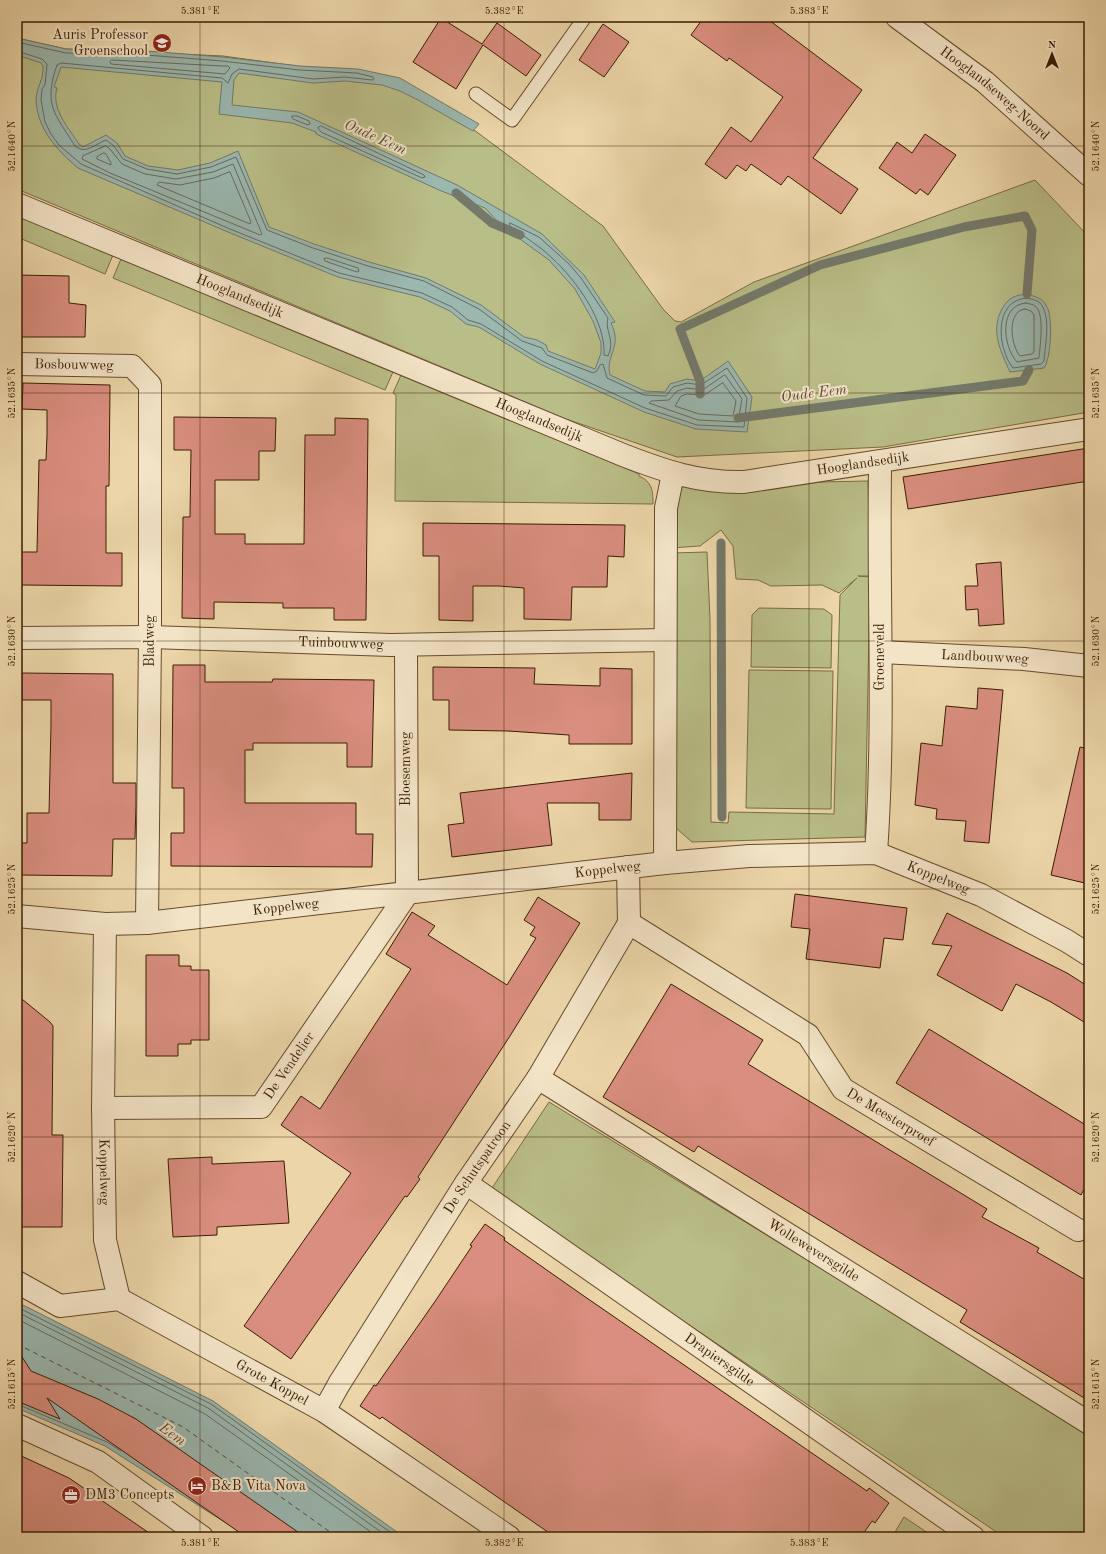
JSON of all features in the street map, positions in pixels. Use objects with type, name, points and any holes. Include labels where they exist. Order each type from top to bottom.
[{"type":"street","name":"Hooglandseweg-Noord","points":[[897,17],[985,82],[1089,174]]},
{"type":"street","name":"Hooglandsedijk","points":[[17,204],[285,317],[623,455],[673,474],[711,482],[744,482],[1089,429]]},
{"type":"street","name":"Bosbouwweg","points":[[17,364],[132,366]]},
{"type":"street","name":"Bladweg","points":[[132,366],[150,384],[150,637],[147,922]]},
{"type":"street","name":"Groeneveld","points":[[876,853],[879,811],[881,652],[878,462]]},
{"type":"street","points":[[665,863],[666,508],[673,474]]},
{"type":"street","name":"Tuinbouwweg","points":[[17,638],[150,637],[406,645],[665,640]]},
{"type":"street","name":"Bloesemweg","points":[[406,645],[407,894]]},
{"type":"street","name":"Landbouwweg","points":[[881,652],[1024,660],[1089,666]]},
{"type":"street","name":"Koppelweg","points":[[17,916],[105,924],[147,922],[407,894],[665,863],[749,856],[876,853],[981,895],[1067,941],[1089,955]]},
{"type":"street","points":[[628,867],[629,923]]},
{"type":"street","name":"De Vendelier","points":[[103,1108],[261,1107],[407,894]]},
{"type":"street","name":"De Schutspatroon","points":[[324,1411],[339,1384],[466,1183],[538,1078],[629,923]]},
{"type":"street","name":"De Meesterproef","points":[[629,923],[808,1034],[844,1090],[1078,1230]]},
{"type":"street","name":"Koppelweg","points":[[105,924],[103,1108],[105,1240],[119,1299]]},
{"type":"street","name":"Wolleweversgilde","points":[[538,1078],[1089,1423]]},
{"type":"street","name":"Drapiersgilde","points":[[466,1183],[973,1537]]},
{"type":"street","points":[[17,1282],[60,1306],[119,1299]]},
{"type":"street","name":"Grote Koppel","points":[[119,1299],[324,1411],[509,1537]]},
{"type":"street","points":[[17,1425],[98,1462],[202,1537]]},
{"type":"lane","points":[[476,94],[512,120],[585,17]]},
{"type":"green space","points":[[17,38],[66,49],[223,56],[398,80],[462,121],[603,226],[663,309],[675,321],[681,322],[754,282],[1035,180],[1089,237],[1089,412],[883,447],[677,457],[566,419],[17,189]]},
{"type":"green space","points":[[17,215],[113,255],[105,274],[17,237]]},
{"type":"green space","points":[[121,259],[393,372],[385,390],[113,278]]},
{"type":"green space","points":[[401,375],[639,474],[639,476],[647,481],[651,487],[653,504],[395,501],[396,395],[393,393]]},
{"type":"green space","points":[[868,481],[870,576],[858,576],[870,577],[865,837],[692,842],[676,828],[672,553],[707,552],[710,619],[711,822],[728,823],[729,812],[834,814],[840,595],[857,578],[839,593],[822,585],[771,586],[758,580],[736,579],[733,546],[721,530],[700,546],[670,548],[669,485]]},
{"type":"green space","points":[[759,608],[824,609],[832,615],[831,668],[751,667],[752,615]]},
{"type":"green space","points":[[749,670],[833,671],[831,809],[746,808]]},
{"type":"green space","points":[[549,1102],[1089,1432],[1089,1537],[1004,1537],[490,1191]]},
{"type":"green space","points":[[904,1517],[934,1537],[892,1537]]},
{"type":"water","points":[[17,38],[66,49],[146,51],[223,57],[300,66],[358,69],[400,78],[479,124],[473,131],[400,91],[382,85],[345,81],[313,83],[239,73],[234,80],[232,105],[298,112],[457,185],[542,234],[584,275],[615,322],[611,323],[614,331],[615,345],[609,368],[610,375],[645,391],[665,392],[670,384],[687,379],[700,381],[728,361],[752,397],[747,432],[696,429],[644,412],[540,364],[479,327],[466,324],[450,311],[420,297],[338,277],[78,168],[56,147],[40,121],[36,96],[43,66],[41,63],[17,55]],"holes":[[[61,67],[222,82],[219,114],[292,123],[316,132],[316,134],[439,190],[485,208],[502,226],[549,260],[575,289],[593,321],[601,343],[601,353],[595,369],[548,351],[546,345],[537,340],[524,337],[481,305],[426,278],[369,262],[269,227],[238,151],[210,163],[178,170],[148,166],[125,156],[117,143],[106,135],[83,147],[79,144],[58,110],[56,103],[57,88],[54,87]]]},
{"type":"water","points":[[1027,294],[1041,300],[1047,307],[1051,328],[1050,347],[1044,368],[1010,372],[1000,349],[997,325],[1004,305],[1015,296]]},
{"type":"water","name":"Eem","points":[[17,1302],[213,1401],[404,1537],[248,1537],[105,1446],[17,1408]]},
{"type":"building","points":[[704,17],[765,17],[862,90],[813,158],[858,189],[841,214],[788,176],[781,185],[751,164],[746,171],[737,165],[726,179],[705,164],[731,127],[751,142],[783,97],[729,58],[727,61],[691,35]]},
{"type":"building","points":[[441,18],[482,44],[497,23],[541,55],[526,76],[483,45],[456,89],[413,62]]},
{"type":"building","points":[[603,24],[629,42],[604,77],[579,60]]},
{"type":"building","points":[[925,134],[956,155],[928,195],[920,189],[916,194],[879,168],[897,142],[912,153]]},
{"type":"building","points":[[17,275],[69,276],[69,303],[86,305],[85,337],[17,337]]},
{"type":"building","points":[[23,383],[110,385],[109,486],[106,486],[106,553],[122,553],[122,586],[21,585],[21,552],[37,552],[39,460],[46,460],[47,435],[47,410],[22,409]]},
{"type":"building","points":[[174,417],[276,418],[275,451],[259,451],[259,480],[215,480],[215,534],[245,534],[245,544],[304,544],[305,435],[335,435],[335,418],[368,419],[366,620],[334,620],[334,608],[283,608],[283,603],[214,602],[214,619],[182,618],[183,517],[190,517],[191,450],[174,450]]},
{"type":"building","points":[[1089,448],[1089,481],[908,509],[903,477]]},
{"type":"building","points":[[423,523],[625,525],[624,557],[608,556],[607,587],[572,587],[571,620],[524,619],[524,588],[473,586],[473,621],[439,620],[439,556],[423,556]]},
{"type":"building","points":[[1001,562],[1004,624],[979,626],[978,609],[966,610],[965,586],[978,586],[976,564]]},
{"type":"building","points":[[173,665],[205,665],[205,682],[272,682],[273,679],[374,680],[372,767],[347,767],[347,743],[253,743],[253,750],[245,750],[245,803],[356,803],[356,834],[373,834],[372,867],[171,866],[171,833],[184,833],[184,788],[172,788]]},
{"type":"building","points":[[433,667],[535,668],[534,684],[600,686],[600,668],[632,669],[632,744],[569,744],[569,735],[508,731],[449,730],[449,700],[433,700]]},
{"type":"building","points":[[22,673],[113,674],[113,783],[136,783],[136,805],[135,839],[113,839],[112,876],[17,875],[17,843],[27,843],[27,813],[49,813],[51,700],[22,700]]},
{"type":"building","points":[[978,688],[1003,690],[989,843],[964,841],[966,821],[936,819],[937,809],[915,805],[921,743],[942,746],[946,706],[977,709]]},
{"type":"building","points":[[1080,747],[1089,749],[1089,884],[1051,875]]},
{"type":"building","points":[[632,773],[631,820],[599,820],[599,803],[547,803],[552,845],[452,857],[448,825],[464,823],[460,793]]},
{"type":"building","points":[[795,894],[907,908],[903,940],[884,938],[880,968],[806,959],[810,929],[791,927]]},
{"type":"building","points":[[538,897],[580,923],[510,1036],[418,1177],[420,1179],[407,1197],[405,1196],[291,1359],[244,1326],[351,1173],[281,1125],[301,1096],[320,1109],[411,969],[386,954],[412,912],[435,926],[428,935],[507,985],[536,938],[530,935],[535,927],[524,920]]},
{"type":"building","points":[[947,913],[1067,973],[1089,987],[1089,1025],[1051,1002],[1016,984],[1002,1011],[937,975],[952,946],[932,944]]},
{"type":"building","points":[[146,955],[179,955],[179,966],[191,966],[191,970],[209,970],[209,1040],[191,1040],[191,1044],[178,1044],[178,1056],[146,1056]]},
{"type":"building","points":[[671,984],[763,1040],[748,1064],[987,1209],[982,1217],[1039,1248],[1037,1252],[1089,1282],[1089,1401],[960,1322],[967,1310],[698,1146],[694,1152],[603,1097]]},
{"type":"building","points":[[17,995],[53,1026],[52,1135],[63,1135],[62,1227],[17,1227]]},
{"type":"building","points":[[929,1029],[1089,1127],[1089,1180],[1081,1195],[896,1083]]},
{"type":"building","points":[[212,1157],[212,1164],[284,1161],[289,1223],[217,1227],[217,1235],[173,1237],[168,1159]]},
{"type":"building","points":[[485,1224],[505,1238],[504,1240],[581,1294],[867,1491],[869,1488],[889,1503],[875,1523],[872,1521],[861,1537],[555,1537],[382,1417],[380,1419],[360,1406],[374,1385],[376,1386],[436,1300],[472,1246],[470,1245]]},
{"type":"building","points":[[17,1349],[31,1371],[98,1399],[136,1419],[305,1537],[246,1537],[47,1398],[60,1419],[17,1401]]},
{"type":"building","points":[[17,1454],[69,1478],[155,1537],[27,1537],[17,1532]]},
{"type":"waterway","name":"Oude Eem","points":[[456,193],[492,223],[520,235]]},
{"type":"waterway","points":[[700,394],[700,381],[680,329],[820,265],[964,227],[1025,216],[1032,230],[1027,294]]},
{"type":"waterway","name":"Oude Eem","points":[[738,418],[1023,381],[1029,370]]},
{"type":"waterway","points":[[721,543],[722,817]]},
{"type":"ferry route","points":[[17,1344],[183,1427],[337,1537]]},
{"type":"place","name":"Auris Professor Groenschool","points":[[162,43]]},
{"type":"place","name":"B&B Vita Nova","points":[[197,1486]]},
{"type":"place","name":"DM3 Concepts","points":[[71,1495]]}]
